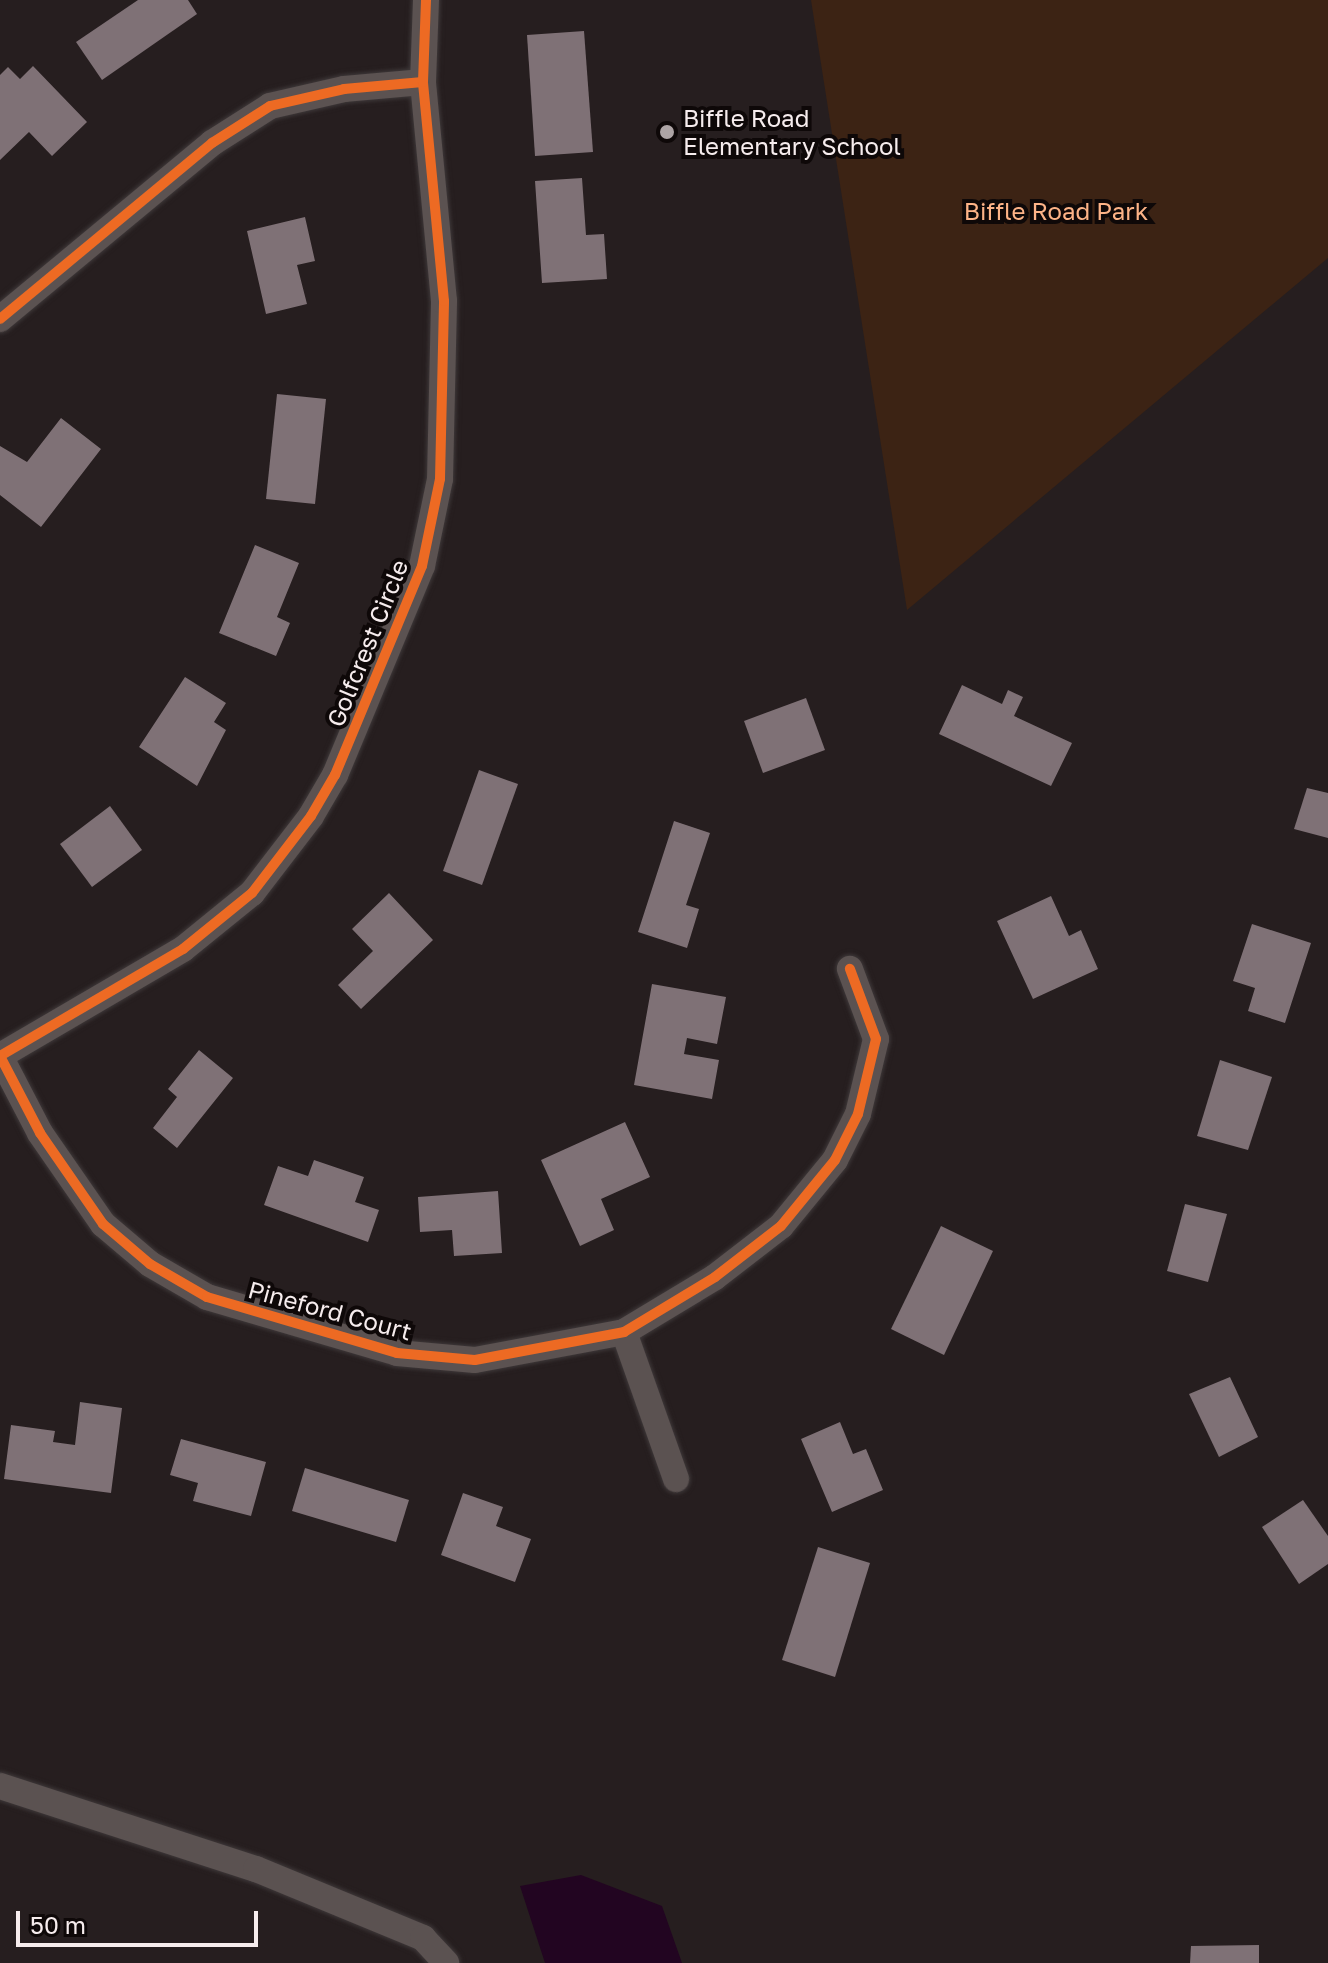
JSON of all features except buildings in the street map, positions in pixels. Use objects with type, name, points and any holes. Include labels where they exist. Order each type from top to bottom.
[{"type":"street","name":"Golfcrest Circle","points":[[0,1056],[183,949],[252,893],[311,816],[335,775],[422,566],[440,479],[444,301],[423,82],[426,0]]},
{"type":"street","points":[[0,319],[212,143],[270,106],[344,89],[423,82]]},
{"type":"street","name":"Pineford Court","points":[[0,1056],[40,1133],[103,1224],[150,1264],[207,1297],[397,1353],[475,1360],[624,1332],[715,1277],[781,1226],[835,1160],[858,1114],[876,1039],[850,969]]},
{"type":"street","points":[[624,1332],[676,1479]]},
{"type":"street","points":[[0,1786],[256,1869],[423,1938],[446,1963]]},
{"type":"green space","name":"Biffle Road Park","points":[[811,0],[1328,0],[1328,258],[907,610]]},
{"type":"shaded area","points":[[581,1875],[662,1906],[682,1963],[545,1963],[520,1886]]},
{"type":"cycle path","points":[[0,1056],[183,949],[252,893],[311,816],[335,775],[422,566],[440,479],[444,301],[423,82],[426,0]]},
{"type":"cycle path","points":[[0,319],[212,143],[270,106],[344,89],[423,82]]},
{"type":"cycle path","points":[[0,1056],[40,1133],[103,1224],[150,1264],[207,1297],[397,1353],[475,1360],[624,1332],[715,1277],[781,1226],[835,1160],[858,1114],[876,1039],[850,969]]},
{"type":"place","name":"Biffle Road Elementary School","points":[[667,132]]}]
